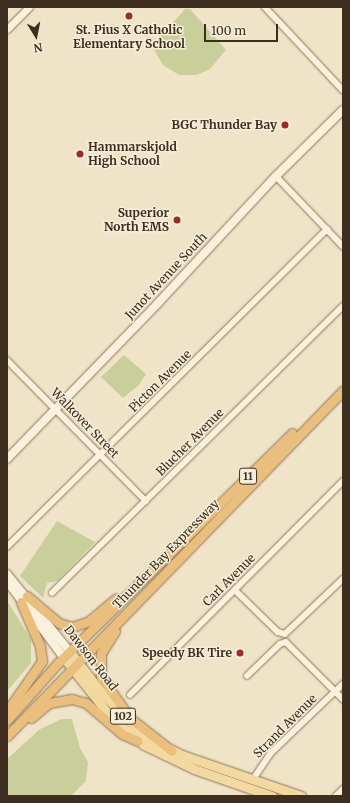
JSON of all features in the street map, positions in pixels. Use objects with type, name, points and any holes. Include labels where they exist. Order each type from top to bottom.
[{"type":"highway","name":"Thunder Bay Expressway","points":[[7,720],[67,655],[343,383]]},
{"type":"highway","name":"Thunder Bay Expressway","points":[[7,737],[74,665],[158,581],[343,390]]},
{"type":"highway","points":[[24,599],[59,623],[72,627],[79,626],[93,618],[127,587],[153,569]]},
{"type":"highway","points":[[158,581],[105,643],[100,657],[100,673],[107,688],[130,718],[172,751]]},
{"type":"highway","points":[[7,710],[37,672],[42,661],[40,646],[24,599]]},
{"type":"highway","points":[[7,737],[49,703],[72,699],[86,703],[122,734],[138,741]]},
{"type":"main road","name":"Junot Avenue South","points":[[7,458],[57,410],[276,176],[343,110]]},
{"type":"main road","name":"Dawson Road","points":[[7,574],[111,717],[138,741],[187,766],[250,784],[301,796]]},
{"type":"main road","name":"Dawson Road","points":[[7,581],[24,599]]},
{"type":"main road","name":"Dawson Road","points":[[74,665],[133,726],[172,751],[250,784],[272,796]]},
{"type":"street","points":[[7,29],[29,7]]},
{"type":"street","points":[[265,7],[343,90]]},
{"type":"street","points":[[276,176],[343,246]]},
{"type":"street","name":"Picton Avenue","points":[[7,547],[101,455],[326,229]]},
{"type":"street","name":"Blucher Avenue","points":[[52,593],[343,306]]},
{"type":"street","name":"Walkover Street","points":[[7,360],[146,501]]},
{"type":"street","name":"Carl Avenue","points":[[130,695],[343,480]]},
{"type":"street","points":[[235,590],[278,632],[288,633],[343,578]]},
{"type":"street","points":[[247,676],[280,644],[288,643],[343,699]]},
{"type":"street","name":"Strand Avenue","points":[[250,784],[271,753],[343,684]]},
{"type":"street","points":[[336,796],[343,789]]},
{"type":"green space","points":[[185,9],[190,9],[226,50],[210,69],[197,75],[179,75],[163,65],[152,46]]},
{"type":"green space","points":[[124,355],[146,374],[139,385],[123,398],[101,377]]},
{"type":"green space","points":[[57,521],[95,542],[57,581],[47,583],[43,598],[20,576]]},
{"type":"green space","points":[[7,601],[31,639],[31,663],[7,691]]},
{"type":"green space","points":[[62,719],[72,719],[80,748],[88,762],[86,781],[71,796],[7,796],[7,759],[40,729]]},
{"type":"place","name":"St. Pius X Catholic Elementary School","points":[[129,16]]},
{"type":"place","name":"BGC Thunder Bay","points":[[285,125]]},
{"type":"place","name":"Hammarskjold High School","points":[[80,154]]},
{"type":"place","name":"Superior North EMS","points":[[177,220]]},
{"type":"place","name":"Speedy BK Tire","points":[[240,653]]}]
